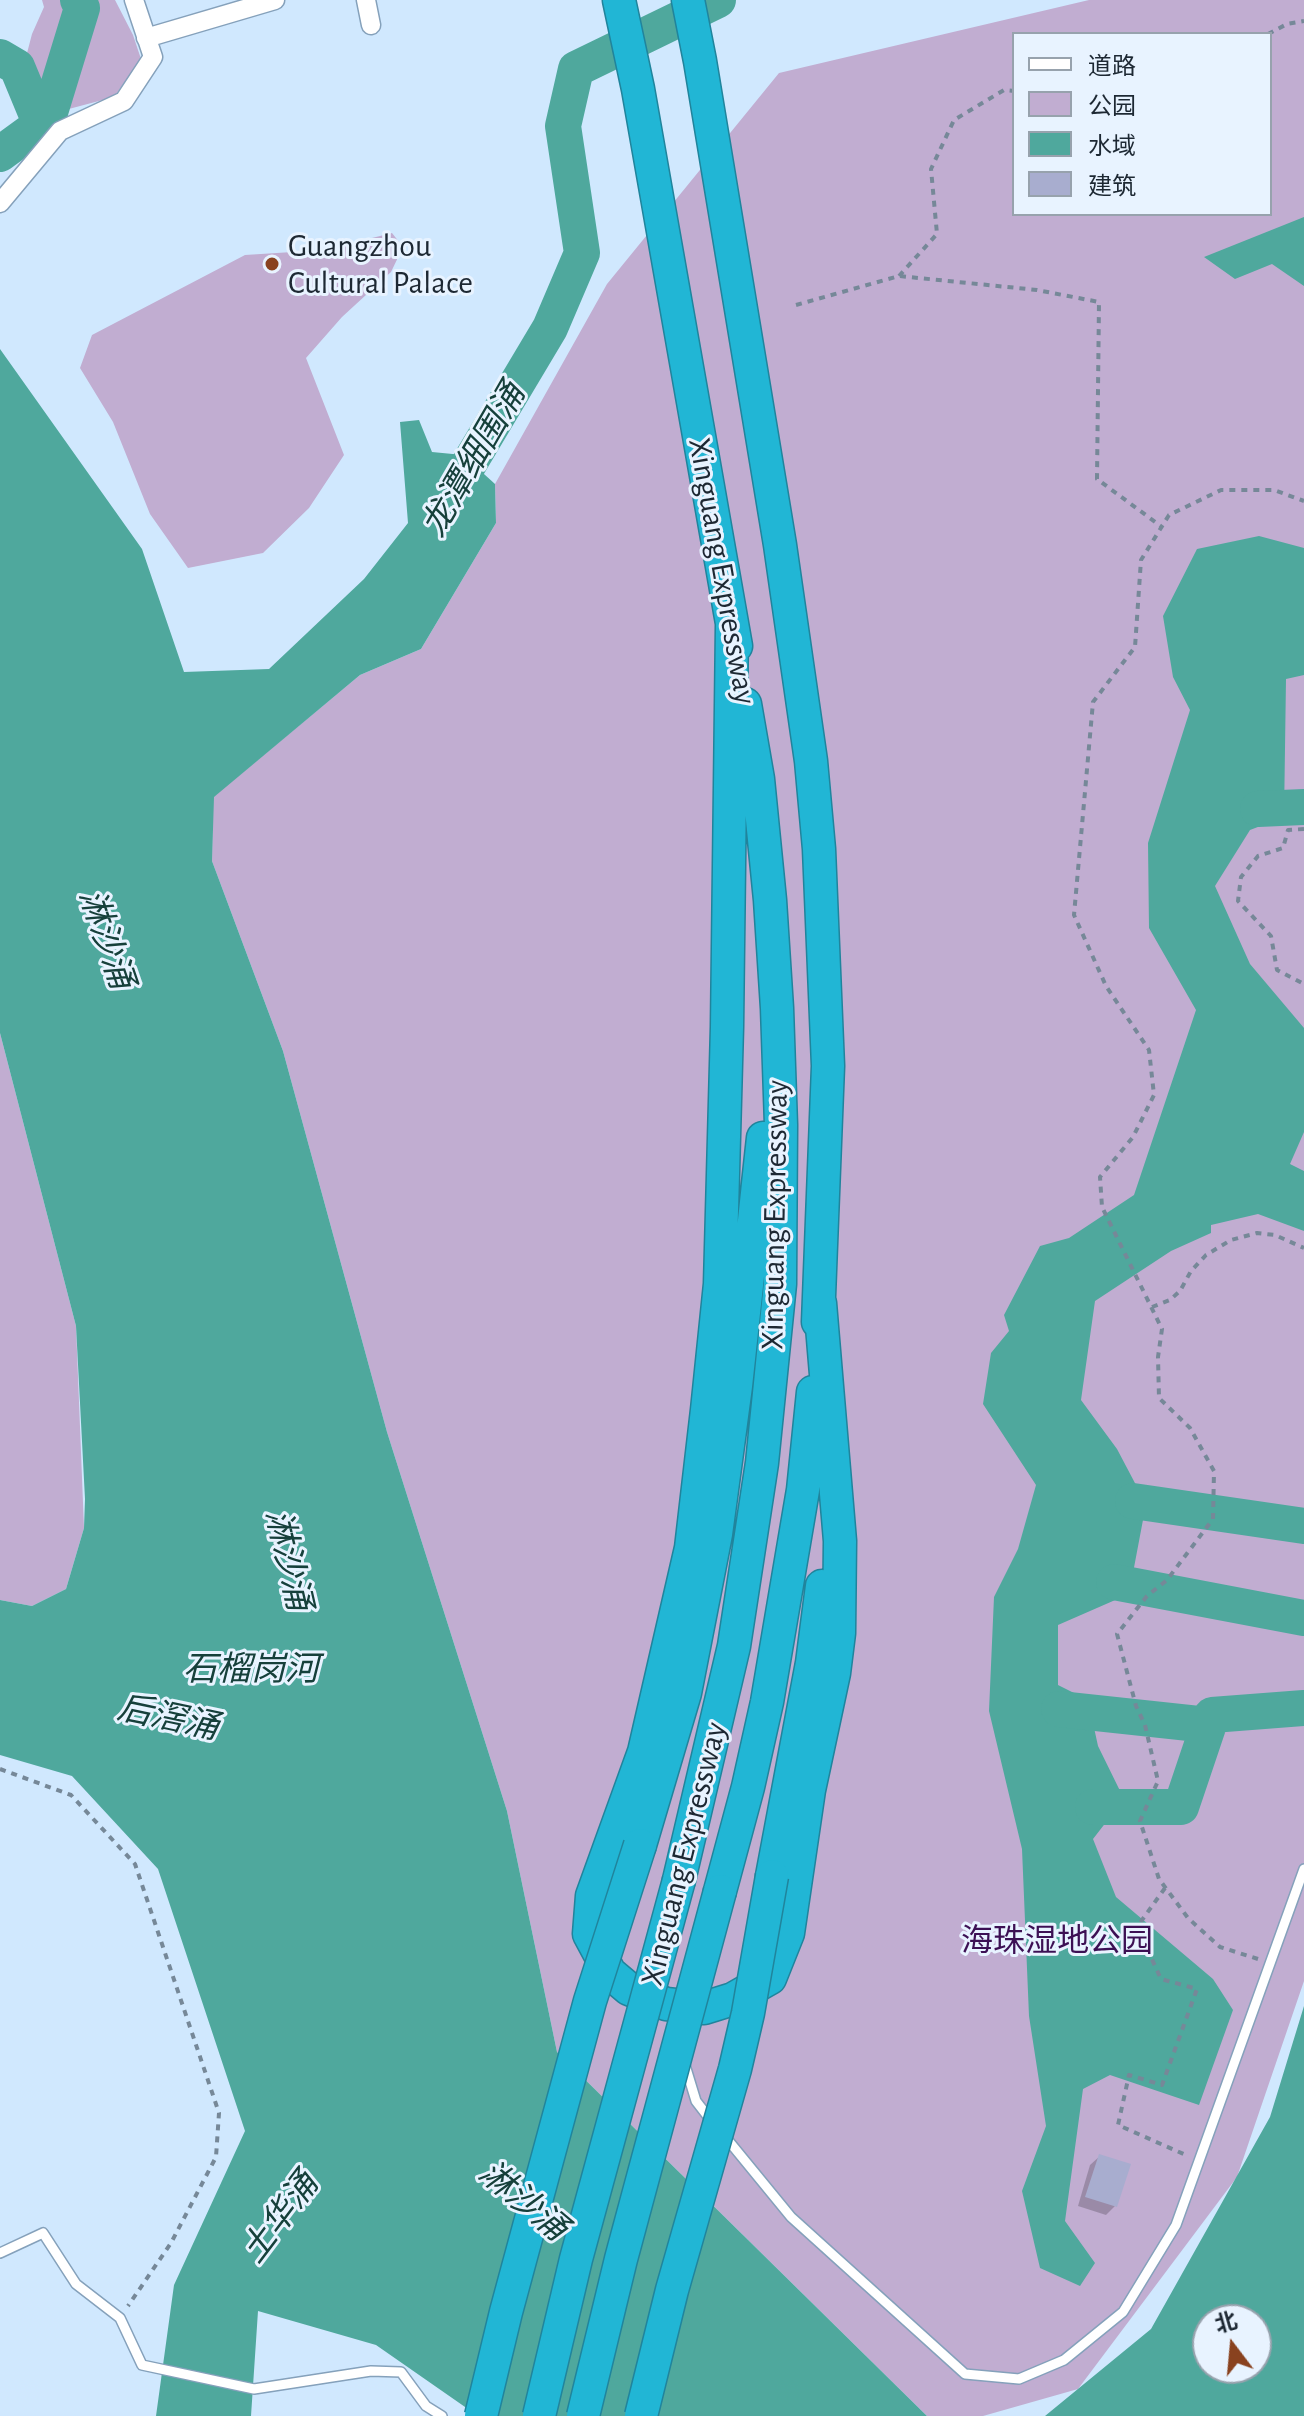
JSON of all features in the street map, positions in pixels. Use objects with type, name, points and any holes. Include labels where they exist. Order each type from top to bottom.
[{"type":"highway","name":"Xinguang Expressway","points":[[583,2416],[613,2290],[748,1787],[787,1591],[803,1490],[820,1303],[828,1066],[819,849],[811,761],[797,656],[688,0]]},
{"type":"highway","name":"Xinguang Expressway","points":[[539,2416],[576,2259],[679,1880],[734,1646],[762,1463],[780,1284],[781,1125],[777,1008],[758,779],[622,12]]},
{"type":"highway","points":[[732,625],[720,1284],[707,1410],[691,1548],[644,1752],[592,1896],[589,1934],[610,1973],[670,2018],[733,1999],[770,1978],[788,1933],[809,1790],[834,1673],[839,1633],[840,1541],[820,1303]]},
{"type":"highway","points":[[481,2416],[590,2001],[685,1693],[716,1534],[735,1399],[777,1008]]},
{"type":"highway","points":[[641,2416],[672,2290],[739,2055],[821,1607],[824,1504],[820,1303]]},
{"type":"street","points":[[0,203],[60,131],[124,101],[153,57],[134,0]]},
{"type":"street","points":[[146,38],[275,0]]},
{"type":"street","points":[[366,0],[371,25]]},
{"type":"lane","points":[[670,2018],[696,2101],[791,2217],[965,2374],[1019,2379],[1064,2360],[1123,2312],[1176,2225],[1304,1869]]},
{"type":"lane","points":[[0,2253],[43,2233],[76,2284],[120,2318],[142,2365],[254,2389],[371,2371],[401,2372],[426,2406],[442,2416]]},
{"type":"path","points":[[1272,32],[1287,24],[1304,21]]},
{"type":"path","points":[[899,276],[937,234],[931,169],[954,120],[1004,90],[1012,91]]},
{"type":"path","points":[[796,305],[899,276],[1037,290],[1099,302],[1097,479],[1162,527]]},
{"type":"path","points":[[1272,1964],[1220,1947],[1188,1918],[1159,1879],[1140,1821],[1158,1781],[1145,1725],[1136,1706],[1117,1634],[1147,1596],[1167,1580],[1213,1519],[1214,1471],[1190,1428],[1159,1398],[1158,1357],[1162,1329],[1102,1207],[1100,1177],[1133,1137],[1154,1095],[1149,1050],[1106,986],[1074,915],[1093,702],[1135,647],[1141,560],[1169,515],[1221,490],[1274,490],[1304,501]]},
{"type":"path","points":[[1304,829],[1288,830],[1283,848],[1258,856],[1241,877],[1238,901],[1271,936],[1277,970],[1304,984]]},
{"type":"path","points":[[1152,1307],[1170,1300],[1206,1255],[1231,1240],[1257,1233],[1275,1235],[1304,1248]]},
{"type":"path","points":[[1297,1243],[1304,1236]]},
{"type":"path","points":[[0,1769],[71,1795],[135,1864],[219,2113],[216,2157],[171,2243],[120,2318]]},
{"type":"path","points":[[1165,1888],[1137,1927],[1161,1979],[1197,1989],[1162,2085],[1129,2075],[1118,2125],[1199,2161]]},
{"type":"green space","points":[[42,0],[115,0],[141,59],[114,97],[65,110],[39,76],[26,57],[44,7]]},
{"type":"green space","name":"海珠湿地公园","points":[[1089,0],[1304,0],[1304,1981],[1237,2177],[1078,2389],[983,2416],[927,2416],[557,2052],[507,1811],[387,1432],[283,1051],[212,861],[213,797],[360,675],[421,649],[496,523],[495,484],[607,284],[779,73]]},
{"type":"green space","points":[[392,233],[403,247],[391,272],[342,317],[306,358],[344,455],[309,508],[263,553],[188,568],[150,514],[113,422],[80,368],[92,335],[245,255],[324,250]]},
{"type":"green space","points":[[0,1033],[76,1326],[84,1528],[66,1589],[32,1606],[0,1600]]},
{"type":"water","points":[[1304,217],[1304,286],[1272,264],[1235,279],[1204,257]]},
{"type":"water","name":"石榴岗河","points":[[0,349],[142,549],[184,672],[269,669],[364,579],[408,523],[400,422],[419,420],[432,452],[463,455],[495,484],[496,523],[421,649],[360,675],[214,797],[212,861],[283,1051],[387,1432],[507,1811],[557,2052],[927,2416],[478,2416],[376,2345],[258,2311],[251,2416],[156,2416],[174,2285],[245,2131],[158,1869],[72,1776],[0,1755],[0,1600],[32,1606],[66,1589],[84,1528],[85,1499],[76,1326],[0,1033]]},
{"type":"water","points":[[1259,536],[1304,548],[1304,675],[1286,679],[1284,817],[1250,830],[1215,886],[1250,964],[1304,1028],[1304,1132],[1290,1164],[1304,1171],[1304,1231],[1258,1214],[1211,1225],[1211,1233],[1171,1251],[1095,1301],[1081,1400],[1117,1449],[1146,1504],[1129,1594],[1058,1625],[1058,1685],[1088,1700],[1098,1746],[1124,1799],[1093,1839],[1116,1897],[1213,1979],[1233,2010],[1199,2105],[1110,2075],[1083,2089],[1065,2221],[1095,2263],[1080,2286],[1040,2268],[1022,2191],[1046,2126],[1029,2016],[1022,1849],[989,1711],[994,1597],[1018,1549],[1036,1485],[983,1404],[991,1353],[1009,1331],[1004,1315],[1040,1246],[1069,1238],[1134,1195],[1196,1010],[1149,928],[1148,843],[1190,710],[1173,677],[1163,616],[1197,549]]},
{"type":"water","points":[[1304,2006],[1304,2416],[1045,2416],[1151,2329],[1270,2117]]},
{"type":"building","points":[[1099,2154],[1131,2164],[1117,2207],[1085,2197]]},
{"type":"waterway","points":[[0,154],[48,119],[82,8],[78,0]]},
{"type":"waterway","name":"龙潭细围涌","points":[[445,504],[550,328],[582,253],[563,126],[576,69],[718,0]]},
{"type":"waterway","points":[[0,57],[17,67],[41,125]]},
{"type":"waterway","points":[[1258,809],[1304,807]]},
{"type":"waterway","points":[[1133,1501],[1304,1526]]},
{"type":"waterway","points":[[1114,1582],[1304,1618]]},
{"type":"waterway","points":[[1093,1807],[1181,1807],[1212,1715],[1304,1708]]},
{"type":"waterway","points":[[1059,1709],[1208,1725]]},
{"type":"place","name":"Guangzhou Cultural Palace","points":[[272,264]]},
{"type":"water label","name":"淋沙涌","points":[[106,939]]},
{"type":"water label","name":"淋沙涌","points":[[288,1560]]},
{"type":"water label","name":"后滘涌","points":[[168,1718]]},
{"type":"water label","name":"淋沙涌","points":[[523,2201]]},
{"type":"water label","name":"土华涌","points":[[280,2218]]}]
